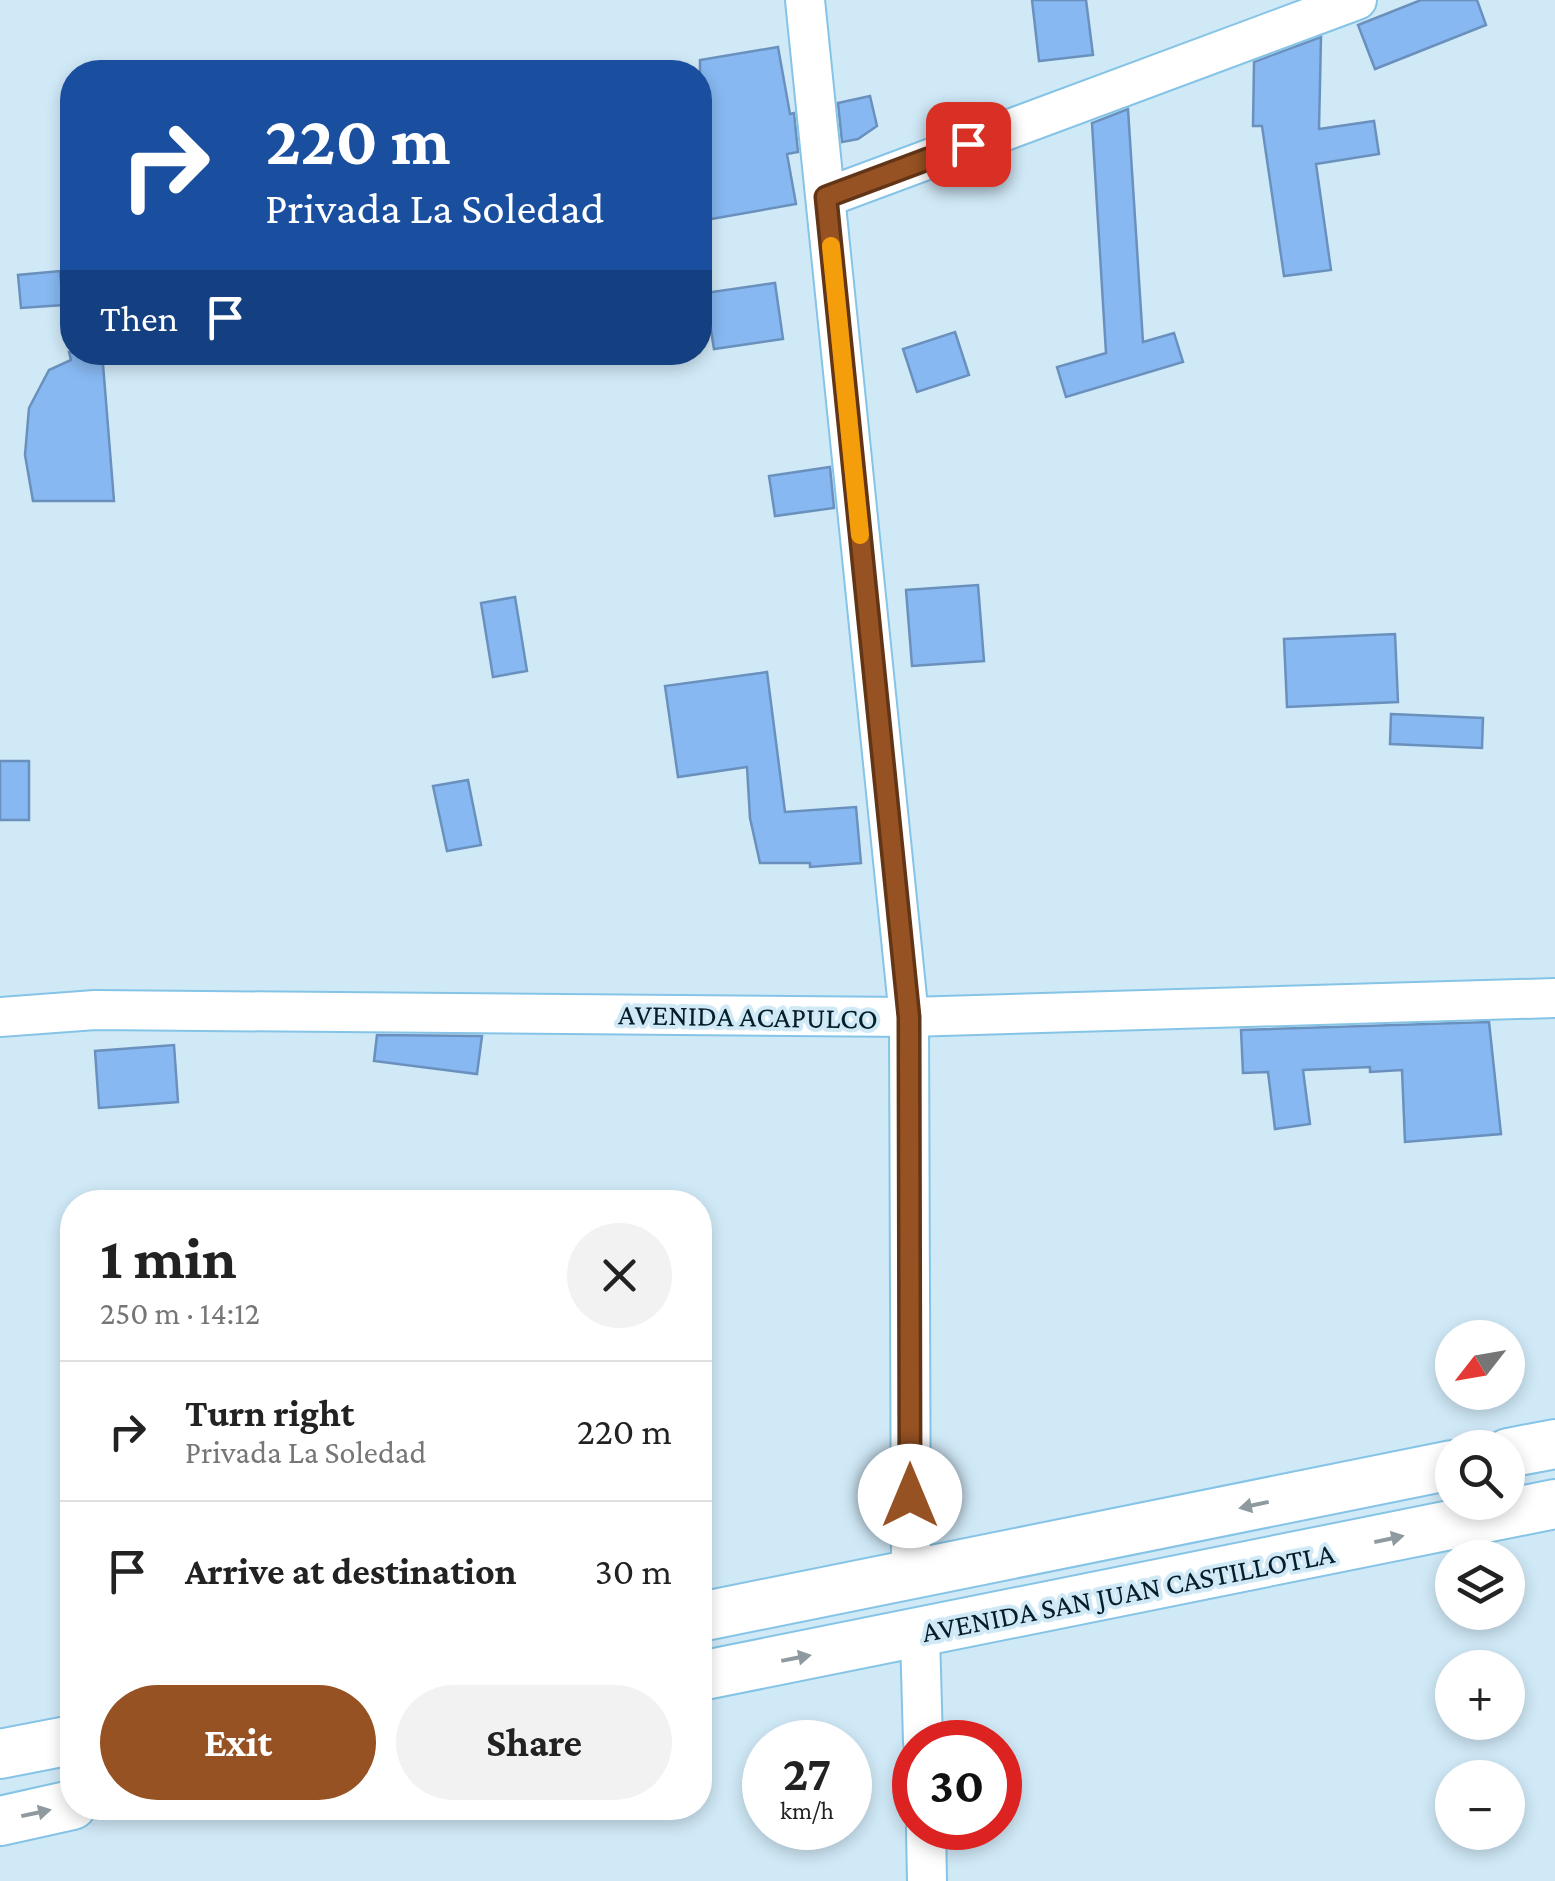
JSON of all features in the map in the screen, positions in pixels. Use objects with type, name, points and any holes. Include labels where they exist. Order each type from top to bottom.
[{"type":"main road","points":[[1525,1450],[1555,1444]]},
{"type":"main road","name":"AVENIDA SAN JUAN CASTILLOTLA","points":[[712,1615],[1435,1468]]},
{"type":"main road","name":"AVENIDA SAN JUAN CASTILLOTLA","points":[[712,1674],[920,1635],[1555,1504]]},
{"type":"main road","points":[[0,1754],[60,1742]]},
{"type":"main road","points":[[0,1821],[60,1808]]},
{"type":"street","points":[[805,0],[909,1017],[911,1575]]},
{"type":"street","points":[[826,197],[1358,0]]},
{"type":"street","name":"AVENIDA ACAPULCO","points":[[0,1017],[115,1010],[909,1017],[1555,998]]},
{"type":"street","points":[[920,1635],[922,1720]]},
{"type":"street","points":[[926,1850],[927,1881]]},
{"type":"building","points":[[1032,0],[1086,0],[1093,55],[1039,61]]},
{"type":"building","points":[[1421,0],[1477,0],[1486,25],[1375,69],[1358,25]]},
{"type":"building","points":[[1321,37],[1319,129],[1374,121],[1379,154],[1316,164],[1331,270],[1284,276],[1262,126],[1253,126],[1254,62]]},
{"type":"building","points":[[778,47],[790,114],[794,113],[798,152],[787,154],[796,204],[712,219],[712,60],[700,60]]},
{"type":"building","points":[[870,96],[877,126],[858,139],[842,142],[838,103]]},
{"type":"building","points":[[1128,109],[1143,342],[1174,333],[1183,362],[1066,397],[1057,367],[1106,353],[1092,123]]},
{"type":"building","points":[[60,271],[60,305],[21,308],[18,275]]},
{"type":"building","points":[[775,283],[783,339],[714,349],[712,292]]},
{"type":"building","points":[[955,332],[969,375],[917,392],[903,349]]},
{"type":"building","points":[[60,365],[103,365],[114,501],[33,501],[25,455],[29,408],[49,370]]},
{"type":"building","points":[[830,467],[834,508],[775,516],[769,476]]},
{"type":"building","points":[[978,585],[984,661],[912,666],[906,590]]},
{"type":"building","points":[[515,597],[527,671],[493,677],[481,603]]},
{"type":"building","points":[[1395,634],[1398,702],[1287,707],[1284,639]]},
{"type":"building","points":[[767,672],[785,812],[856,807],[861,863],[810,867],[810,863],[760,863],[750,818],[747,767],[678,777],[665,686]]},
{"type":"building","points":[[1391,714],[1483,718],[1482,748],[1390,744]]},
{"type":"building","points":[[0,761],[29,761],[29,820],[0,820]]},
{"type":"building","points":[[468,780],[481,845],[447,851],[433,786]]},
{"type":"building","points":[[1489,1022],[1501,1134],[1405,1142],[1402,1070],[1370,1072],[1370,1067],[1303,1070],[1310,1124],[1275,1129],[1268,1072],[1243,1073],[1241,1030]]},
{"type":"building","points":[[377,1035],[482,1036],[477,1074],[374,1061]]},
{"type":"building","points":[[174,1045],[178,1102],[99,1108],[95,1051]]},
{"type":"slow traffic","points":[[831,246],[860,535]]},
{"type":"route","points":[[910,1496],[909,1017],[826,197],[968,144]]}]
